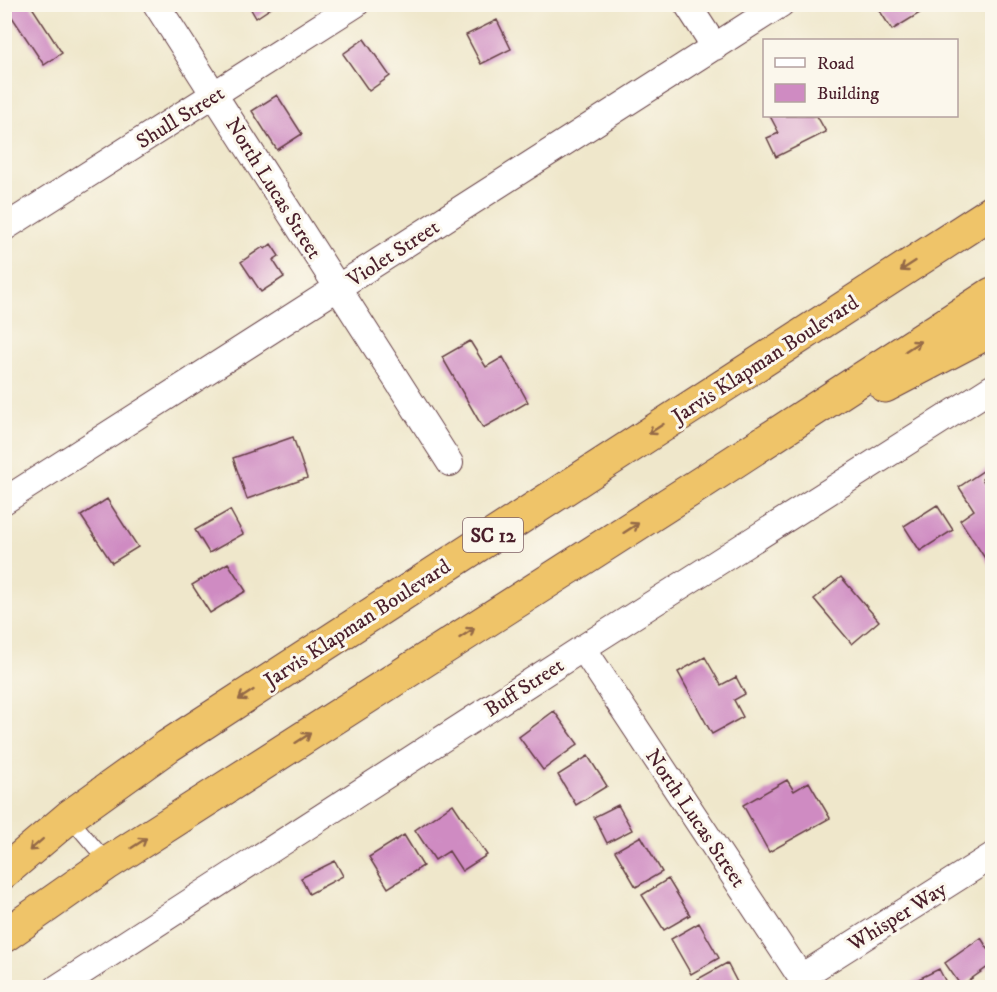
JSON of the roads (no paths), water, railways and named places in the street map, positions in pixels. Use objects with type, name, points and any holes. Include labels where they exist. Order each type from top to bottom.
[{"type":"highway","points":[[946,242],[993,204]]},
{"type":"highway","name":"Jarvis Klapman Boulevard","points":[[4,872],[69,817],[168,746],[993,212]]},
{"type":"highway","points":[[4,936],[108,863],[993,294]]},
{"type":"highway","points":[[706,480],[993,330]]},
{"type":"street","name":"North Lucas Street","points":[[156,4],[450,463]]},
{"type":"street","name":"Shull Street","points":[[4,228],[356,4]]},
{"type":"street","points":[[687,4],[715,47]]},
{"type":"street","name":"Violet Street","points":[[4,501],[781,4]]},
{"type":"street","name":"Buff Street","points":[[57,987],[583,648],[993,388]]},
{"type":"street","name":"North Lucas Street","points":[[583,648],[804,982]]},
{"type":"street","name":"Whisper Way","points":[[804,982],[993,856]]},
{"type":"lane","points":[[69,817],[108,863]]}]
